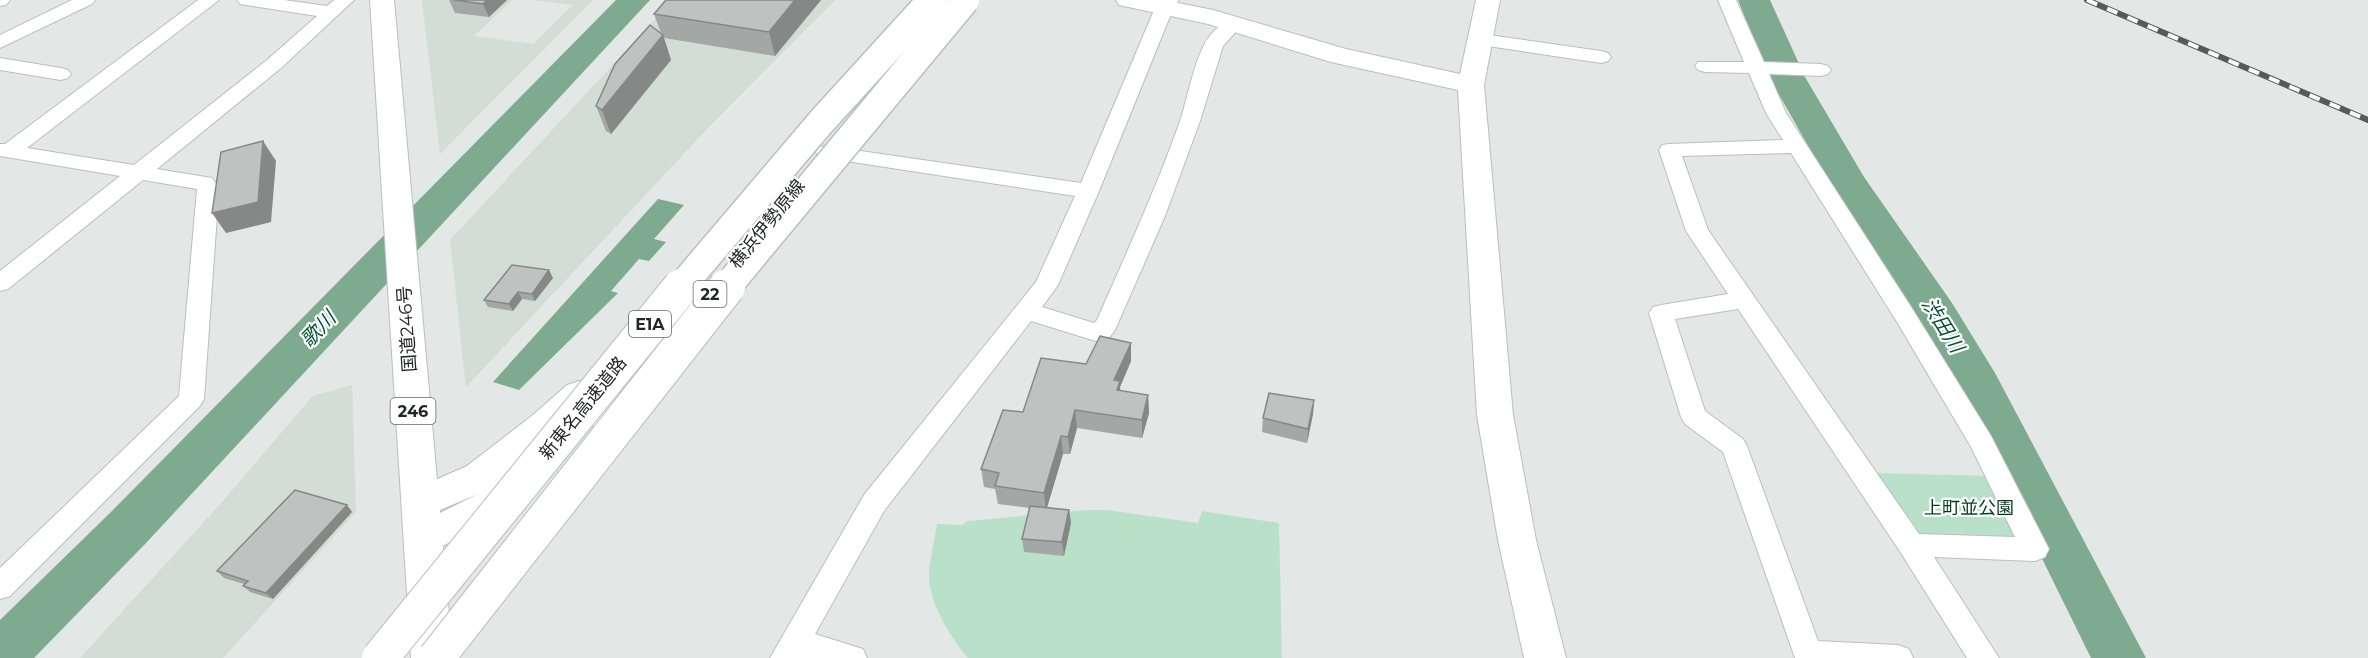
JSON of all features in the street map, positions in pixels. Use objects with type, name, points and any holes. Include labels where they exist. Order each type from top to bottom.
[{"type":"main road","name":"国道246号","points":[[382,0],[396,201],[434,658]]},
{"type":"main road","name":"横浜伊勢原線","points":[[423,521],[546,425],[659,317],[921,0]]},
{"type":"main road","name":"新東名高速道路","points":[[380,658],[664,307],[820,122],[932,0]]},
{"type":"main road","name":"横浜伊勢原線","points":[[423,521],[483,510],[568,441],[685,324],[948,0]]},
{"type":"main road","name":"新東名高速道路","points":[[434,658],[698,321],[855,127],[965,0]]},
{"type":"main road","points":[[1128,0],[1167,4],[1322,52],[1470,85]]},
{"type":"main road","points":[[1488,0],[1482,40],[1470,85],[1495,415],[1515,530],[1545,658]]},
{"type":"street","points":[[0,42],[86,0]]},
{"type":"street","points":[[4,151],[210,0]]},
{"type":"street","points":[[246,0],[337,6]]},
{"type":"street","points":[[1727,0],[1760,69],[1776,113],[1795,146],[1803,154],[1899,305],[1982,443],[2035,549],[1911,545]]},
{"type":"street","points":[[852,658],[790,649],[874,503],[1028,311],[1046,285],[1167,4]]},
{"type":"street","points":[[0,283],[274,64],[337,6]]},
{"type":"street","points":[[1028,311],[1099,333],[1107,324],[1154,216],[1190,121],[1214,44],[1234,24]]},
{"type":"street","points":[[1482,40],[1601,57]]},
{"type":"street","points":[[0,64],[61,74]]},
{"type":"street","points":[[1705,66],[1821,70]]},
{"type":"street","points":[[1795,146],[1669,150],[1697,231],[1911,545],[1984,658]]},
{"type":"street","points":[[0,587],[191,399],[208,187],[204,183],[4,151]]},
{"type":"street","points":[[826,152],[1088,191]]},
{"type":"street","points":[[1744,300],[1661,313],[1694,417],[1734,446],[1808,654],[1898,658]]},
{"type":"shaded area","points":[[422,0],[512,0],[474,36],[533,44],[573,5],[534,0],[593,0],[440,154]]},
{"type":"shaded area","points":[[673,0],[835,0],[708,128],[466,387],[450,240]]},
{"type":"shaded area","points":[[658,199],[684,205],[654,239],[666,242],[649,261],[639,259],[611,291],[618,293],[519,390],[493,382]]},
{"type":"shaded area","points":[[352,385],[356,512],[223,658],[80,658],[223,501],[313,396]]},
{"type":"green space","name":"上町並公園","points":[[1874,473],[1992,476],[2017,531],[2015,541],[1921,539]]},
{"type":"green space","points":[[1107,510],[1198,523],[1202,511],[1279,523],[1282,658],[968,658],[947,629],[929,582],[937,524],[962,525],[968,521]]},
{"type":"building","points":[[454,0],[487,0],[483,4]]},
{"type":"building","points":[[666,0],[795,0],[769,32],[654,14]]},
{"type":"building","points":[[650,25],[663,35],[602,110],[596,106],[615,64]]},
{"type":"building","points":[[263,141],[258,202],[212,213],[221,152]]},
{"type":"building","points":[[512,265],[549,270],[532,294],[518,292],[509,304],[484,300]]},
{"type":"building","points":[[1100,336],[1131,343],[1114,380],[1120,381],[1117,390],[1148,395],[1142,420],[1075,410],[1068,437],[1061,436],[1044,493],[995,486],[999,473],[981,469],[1003,410],[1023,412],[1041,358],[1086,364]]},
{"type":"building","points":[[1269,393],[1314,400],[1308,429],[1263,418]]},
{"type":"building","points":[[295,490],[347,505],[266,593],[243,586],[248,581],[217,571]]},
{"type":"building","points":[[1030,506],[1069,510],[1062,542],[1022,539]]},
{"type":"waterway","name":"歌川","points":[[0,656],[129,527],[634,0]]},
{"type":"waterway","name":"渋田川","points":[[1754,0],[1787,77],[1847,181],[1937,314],[1979,385],[2119,658]]},
{"type":"railway","points":[[2087,0],[2368,120]]}]
